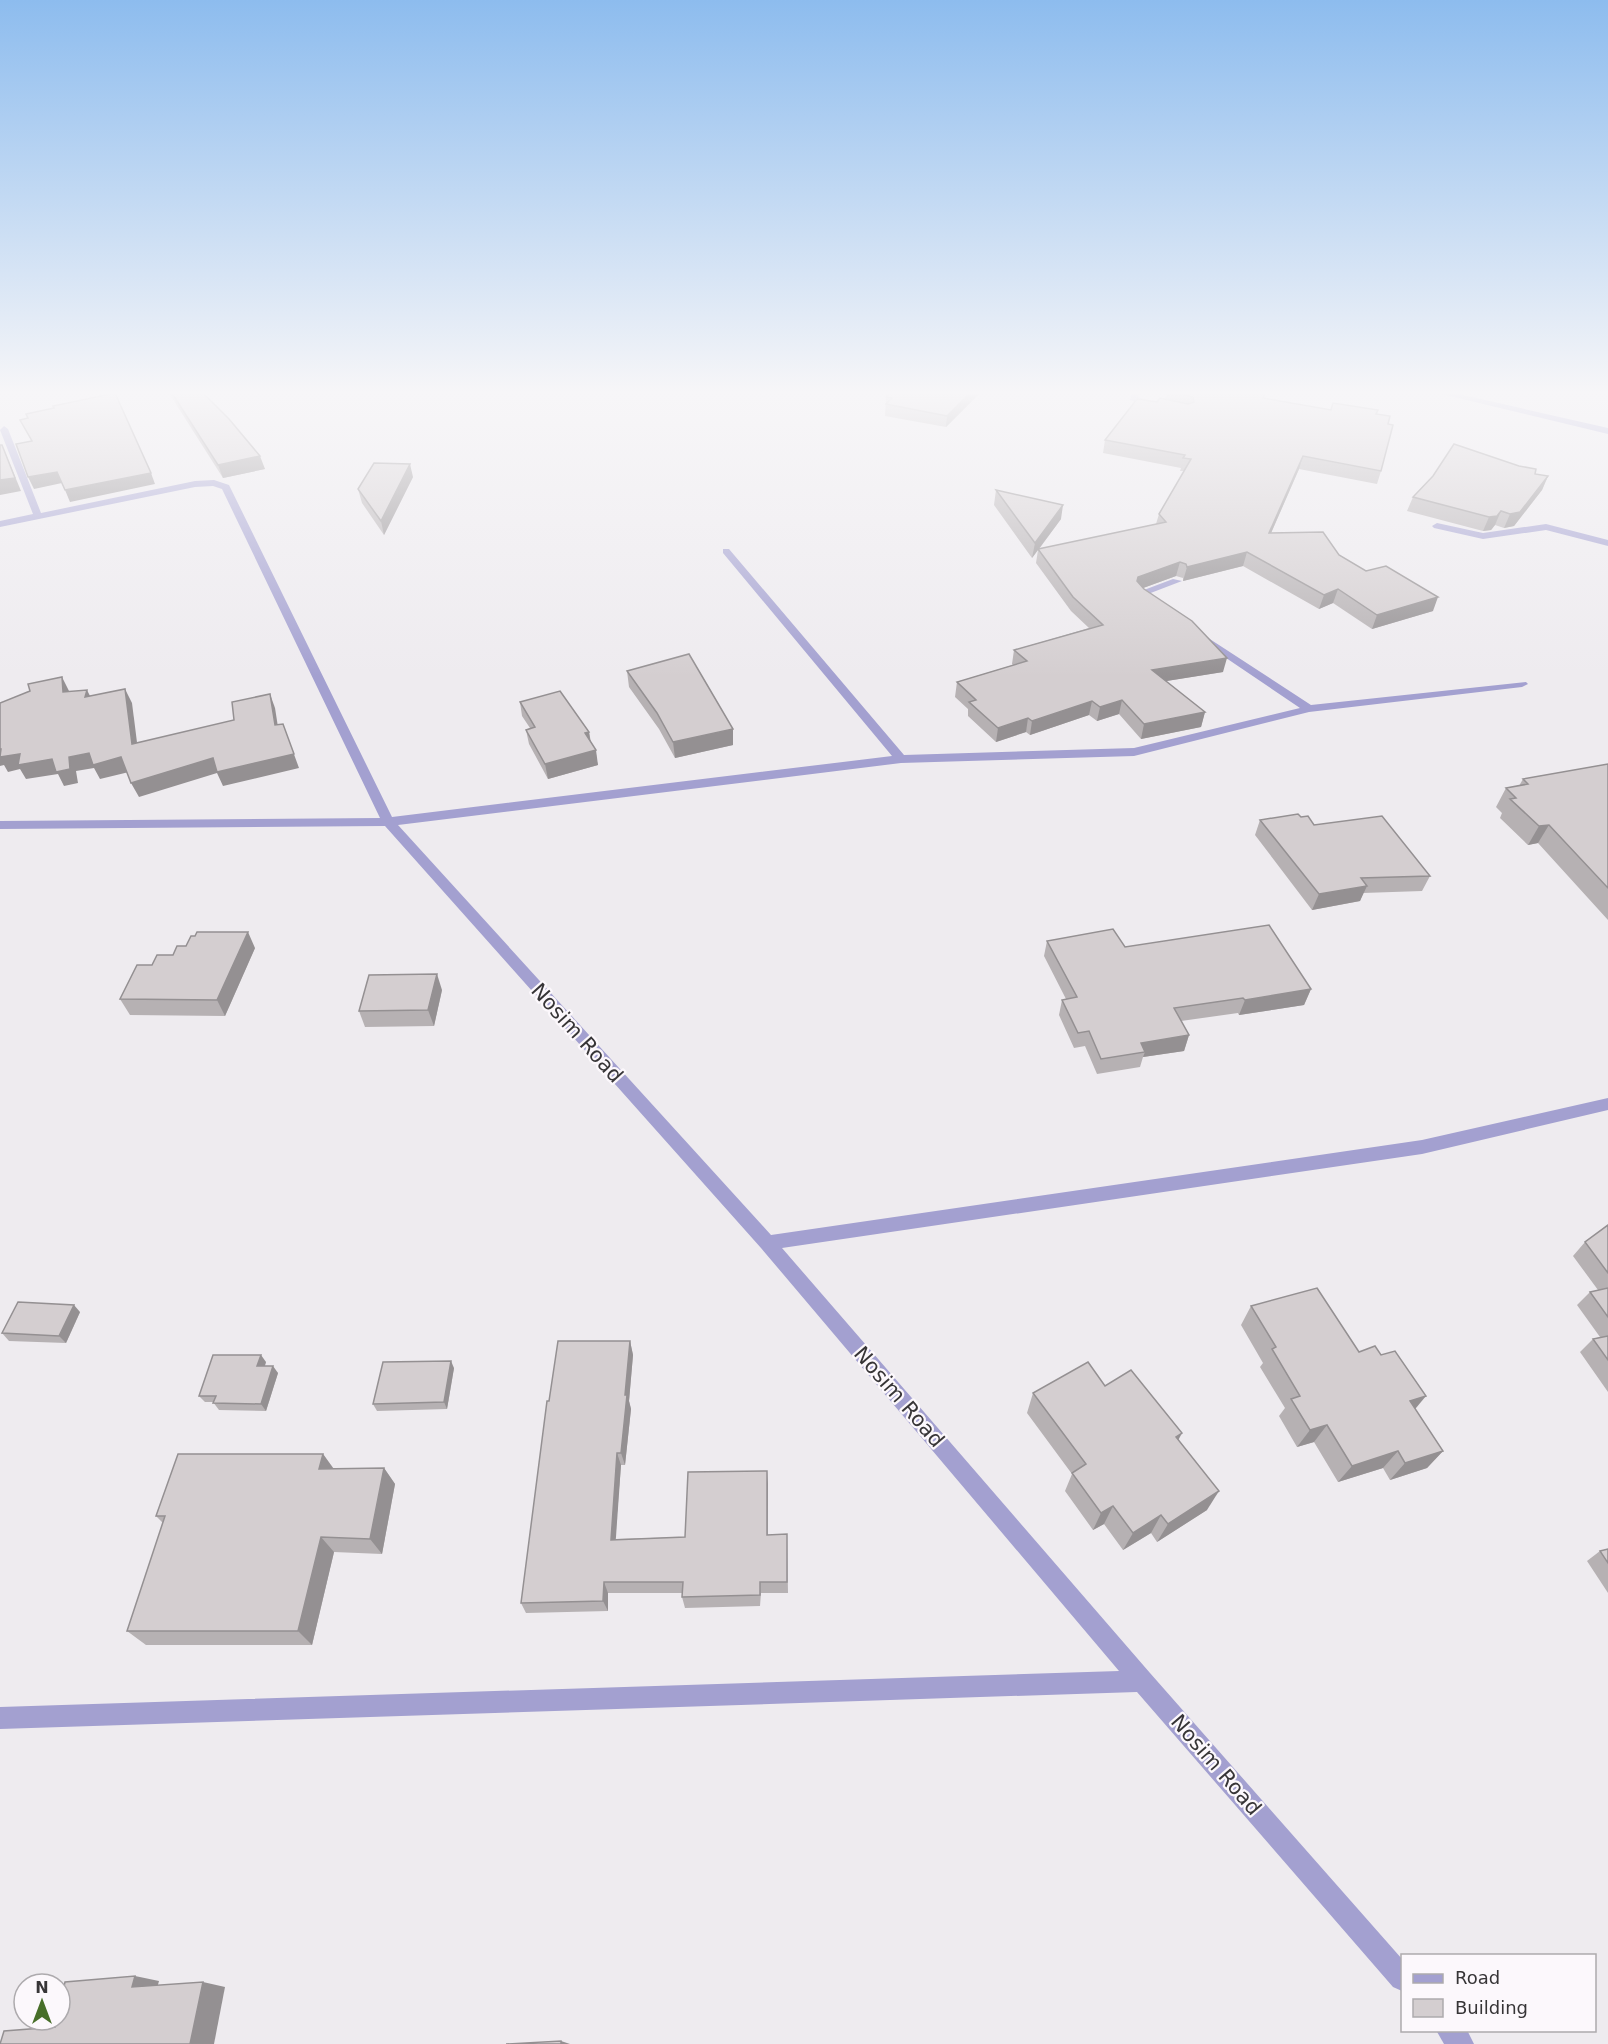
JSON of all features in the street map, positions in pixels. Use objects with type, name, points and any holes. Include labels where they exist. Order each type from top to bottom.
[{"type":"street","points":[[0,524],[38,516],[26,485]]},
{"type":"street","name":"Nosim Road","points":[[38,516],[188,485]]},
{"type":"street","name":"Nosim Road","points":[[221,485],[226,487],[388,822],[767,1243],[1142,1681],[1401,1977]]},
{"type":"street","points":[[1437,526],[1483,536],[1546,527],[1608,543]]},
{"type":"street","points":[[726,551],[901,759]]},
{"type":"street","points":[[1155,605],[1141,593],[1177,581]]},
{"type":"street","points":[[1194,631],[1309,709]]},
{"type":"street","points":[[0,825],[388,822],[901,759],[1134,752],[1309,709],[1522,684]]},
{"type":"street","points":[[767,1243],[1422,1147],[1608,1104]]},
{"type":"street","points":[[0,1718],[1142,1681]]},
{"type":"street","points":[[1450,2032],[1461,2044]]},
{"type":"building","points":[[63,485],[88,485],[65,490]]},
{"type":"building","points":[[360,485],[399,485],[381,521],[358,489]]},
{"type":"building","points":[[1176,485],[1290,485],[1269,533],[1323,532],[1339,555],[1366,571],[1386,566],[1438,597],[1377,615],[1338,589],[1324,595],[1247,552],[1187,567],[1186,564],[1180,562],[1138,577],[1137,581],[1144,589],[1192,621],[1227,658],[1152,670],[1205,712],[1144,724],[1122,700],[1100,707],[1092,701],[1032,721],[1028,718],[998,728],[969,702],[976,700],[957,682],[1027,661],[1014,650],[1103,625],[1073,597],[1038,549],[1166,522],[1159,514]]},
{"type":"building","points":[[1424,485],[1541,485],[1520,512],[1510,514],[1501,511],[1497,516],[1489,517],[1413,497]]},
{"type":"building","points":[[996,490],[1063,505],[1035,543]]},
{"type":"building","points":[[689,654],[733,729],[673,742],[657,713],[627,671]]},
{"type":"building","points":[[62,677],[63,692],[87,690],[85,697],[125,689],[132,744],[234,720],[232,702],[270,694],[275,725],[283,724],[294,754],[217,772],[213,758],[131,783],[121,757],[93,765],[89,753],[69,757],[70,769],[56,772],[52,759],[18,765],[20,754],[0,757],[0,703],[30,691],[28,684]]},
{"type":"building","points":[[560,691],[589,732],[585,733],[596,750],[545,764],[526,730],[535,727],[520,702]]},
{"type":"building","points":[[1608,764],[1608,888],[1549,825],[1539,826],[1510,799],[1516,798],[1506,788],[1528,784],[1523,779]]},
{"type":"building","points":[[1298,814],[1301,817],[1308,816],[1314,825],[1382,816],[1430,876],[1361,878],[1367,886],[1319,894],[1260,820]]},
{"type":"building","points":[[1269,925],[1311,989],[1245,1000],[1243,998],[1174,1008],[1189,1035],[1141,1043],[1145,1052],[1101,1059],[1089,1031],[1078,1033],[1062,1000],[1077,997],[1047,941],[1113,929],[1125,947]]},
{"type":"building","points":[[197,932],[248,932],[217,1000],[120,999],[137,965],[152,965],[157,955],[173,955],[177,946],[186,946],[191,936],[195,936]]},
{"type":"building","points":[[437,974],[428,1010],[359,1011],[369,975]]},
{"type":"building","points":[[1608,1225],[1608,1273],[1585,1242]]},
{"type":"building","points":[[1317,1288],[1359,1352],[1375,1346],[1381,1355],[1395,1351],[1426,1396],[1410,1401],[1443,1451],[1405,1463],[1398,1451],[1352,1466],[1327,1425],[1310,1430],[1291,1399],[1300,1396],[1272,1349],[1276,1347],[1251,1306]]},
{"type":"building","points":[[1608,1288],[1608,1317],[1590,1292]]},
{"type":"building","points":[[18,1302],[74,1305],[59,1336],[2,1333]]},
{"type":"building","points":[[1608,1336],[1608,1360],[1593,1339]]},
{"type":"building","points":[[558,1341],[630,1341],[621,1453],[617,1453],[611,1540],[685,1537],[688,1472],[767,1471],[767,1535],[787,1534],[787,1582],[760,1582],[760,1595],[682,1597],[683,1582],[604,1582],[603,1601],[521,1603],[547,1401],[549,1401]]},
{"type":"building","points":[[213,1355],[261,1355],[257,1366],[273,1366],[261,1404],[213,1403],[216,1396],[199,1396]]},
{"type":"building","points":[[451,1361],[444,1402],[373,1404],[383,1362]]},
{"type":"building","points":[[1088,1362],[1105,1386],[1131,1370],[1182,1433],[1176,1437],[1219,1491],[1168,1524],[1161,1515],[1133,1533],[1113,1506],[1101,1513],[1072,1473],[1086,1464],[1033,1393]]},
{"type":"building","points":[[178,1454],[323,1454],[319,1469],[384,1468],[370,1539],[321,1537],[298,1631],[127,1631],[165,1516],[156,1516]]},
{"type":"building","points":[[1608,1549],[1608,1563],[1600,1551]]},
{"type":"building","points":[[135,1976],[132,1987],[203,1982],[190,2044],[0,2044],[4,2031],[72,2032],[72,1981]]},
{"type":"building","points":[[561,2041],[561,2044],[506,2044]]}]
